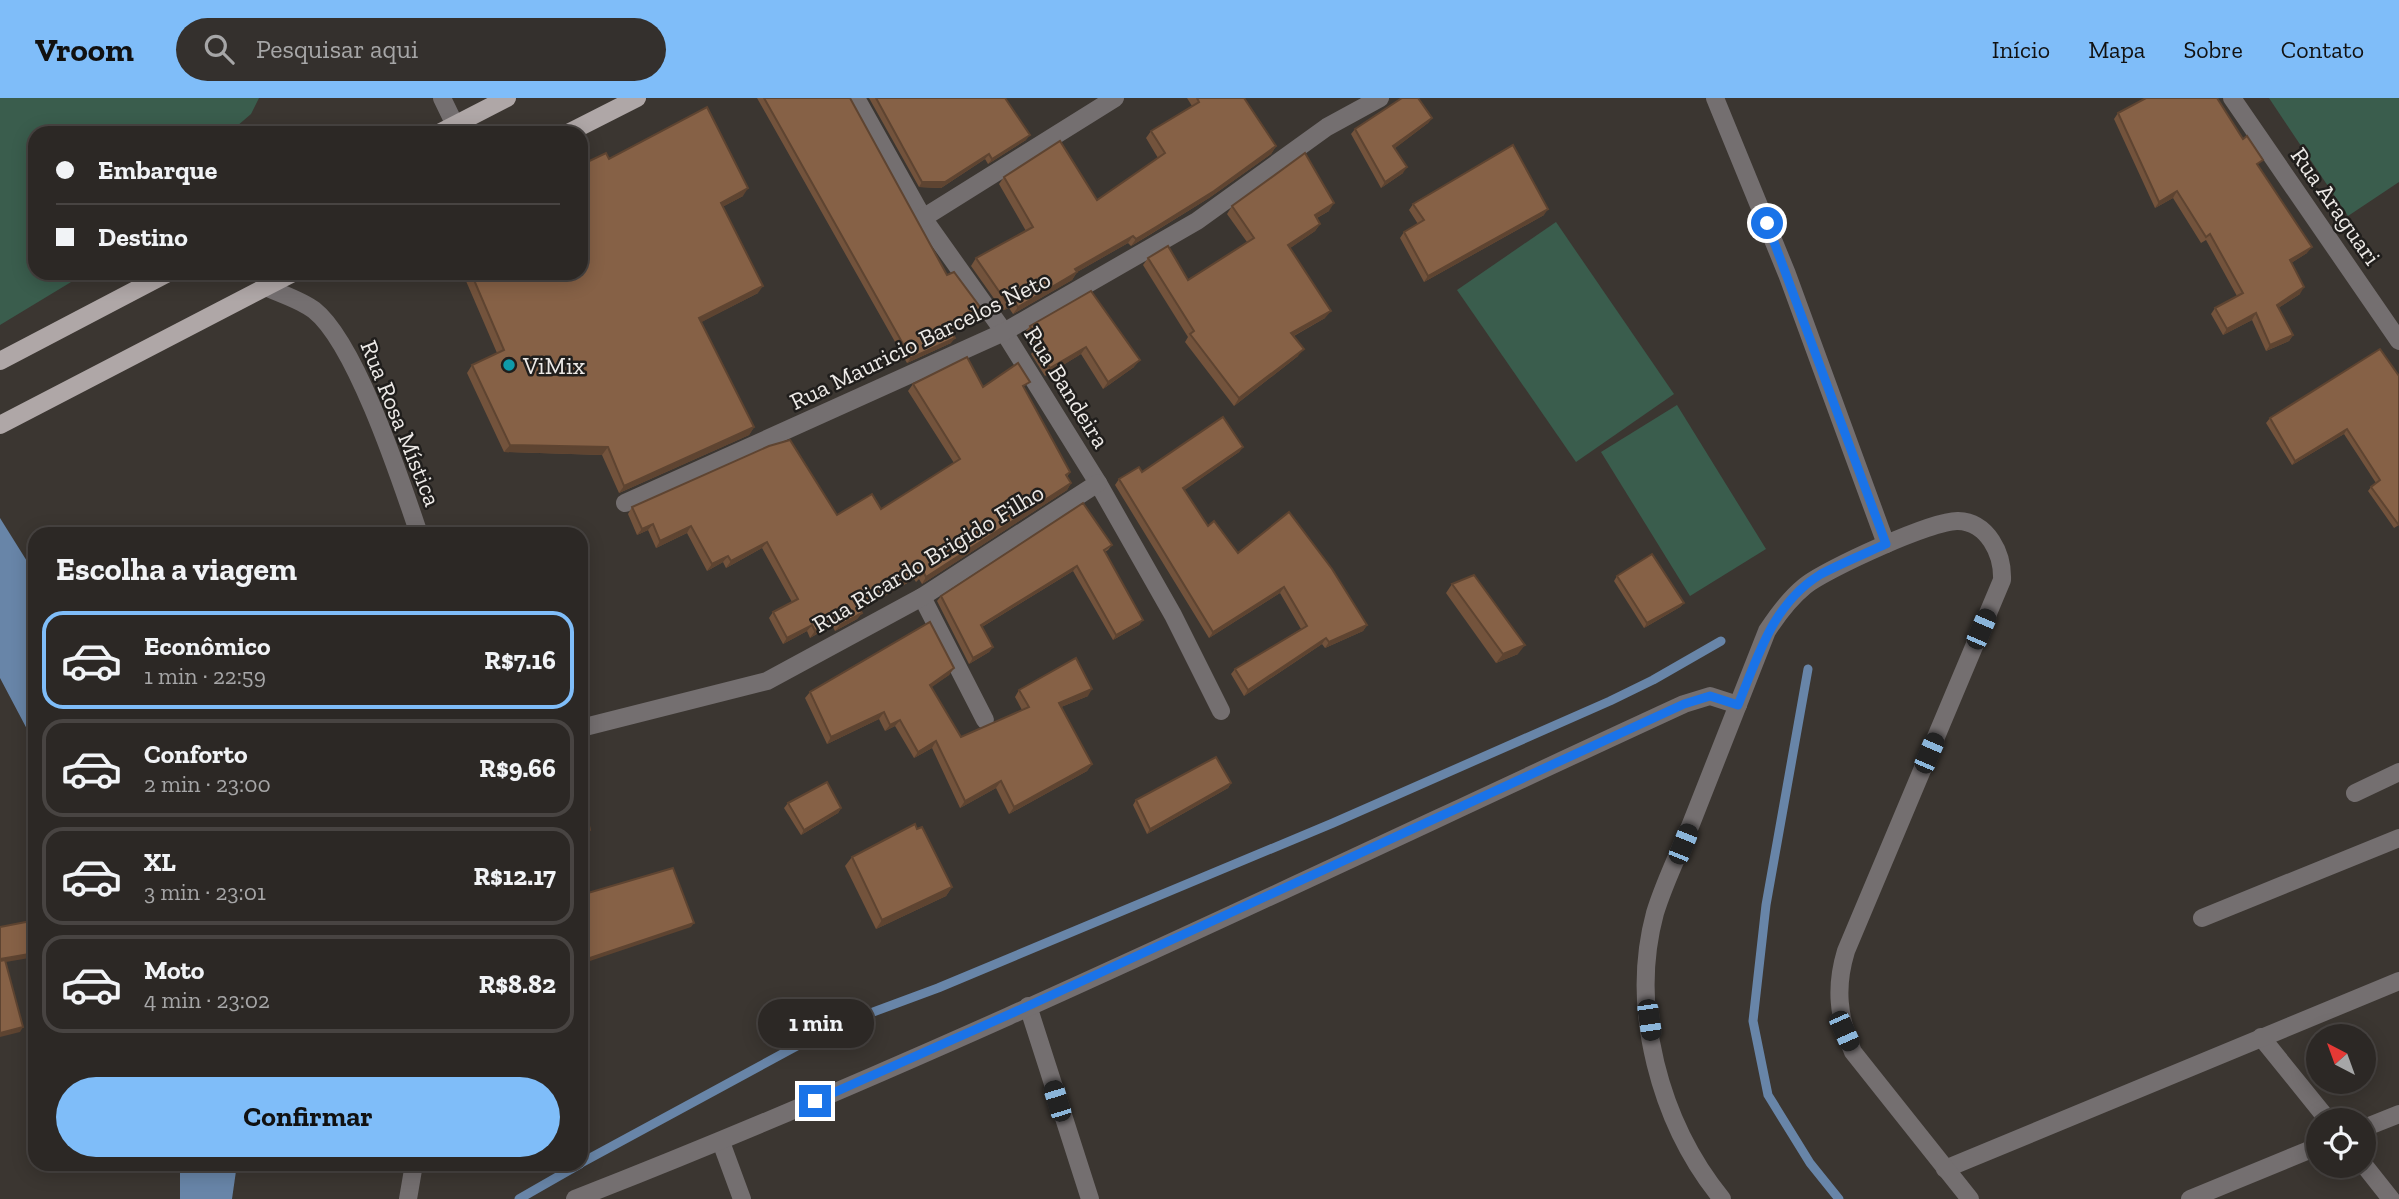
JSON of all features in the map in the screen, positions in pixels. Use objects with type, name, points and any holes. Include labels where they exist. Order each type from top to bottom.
[{"type":"main road","points":[[453,126],[507,98]]},
{"type":"main road","points":[[582,126],[637,98]]},
{"type":"main road","points":[[0,361],[155,280]]},
{"type":"main road","points":[[0,425],[280,280]]},
{"type":"street","points":[[442,98],[447,126]]},
{"type":"street","name":"Rua Bandeira","points":[[856,98],[923,218],[1004,332],[1098,483],[1173,615],[1221,711]]},
{"type":"street","points":[[923,218],[1115,98]]},
{"type":"street","points":[[1715,98],[1787,274],[1886,544]]},
{"type":"street","name":"Rua Araguari","points":[[2232,98],[2399,341]]},
{"type":"street","name":"Rua Mauricio Barcelos Neto","points":[[625,503],[1004,332],[1197,221],[1327,127],[1373,103]]},
{"type":"street","name":"Rua Rosa Mística","points":[[266,287],[314,310],[341,340],[399,474],[417,527]]},
{"type":"street","name":"Rua Ricardo Brigido Filho","points":[[588,726],[768,681],[922,597],[1098,483]]},
{"type":"street","points":[[1722,1199],[1696,1162],[1664,1092],[1654,1056],[1647,985],[1656,913],[1768,631],[1790,600],[1821,575],[1886,544],[1957,521],[1978,528],[1994,545],[2002,568],[2002,580],[1846,951],[1838,990],[1844,1031],[1853,1052],[1970,1199]]},
{"type":"street","points":[[922,597],[985,720]]},
{"type":"street","points":[[575,1199],[720,1142],[1028,1006],[1684,704],[1710,696],[1738,705]]},
{"type":"street","points":[[2355,793],[2399,772]]},
{"type":"street","points":[[2202,918],[2399,838]]},
{"type":"street","points":[[1945,1168],[2399,981]]},
{"type":"street","points":[[1028,1006],[1090,1199]]},
{"type":"street","points":[[2261,1037],[2318,1108]]},
{"type":"street","points":[[2376,1123],[2399,1114]]},
{"type":"street","points":[[720,1142],[742,1199]]},
{"type":"street","points":[[2190,1199],[2306,1151]]},
{"type":"street","points":[[408,1199],[413,1171]]},
{"type":"street","points":[[2374,1178],[2391,1199]]},
{"type":"green space","points":[[0,98],[259,98],[251,114],[237,126],[28,126],[28,280],[74,280],[0,325]]},
{"type":"green space","points":[[2269,98],[2399,98],[2399,182],[2348,216]]},
{"type":"green space","points":[[1556,222],[1674,394],[1576,462],[1457,290]]},
{"type":"green space","points":[[1677,405],[1766,549],[1690,596],[1601,452]]},
{"type":"water","points":[[0,518],[28,563],[28,731],[0,678]]},
{"type":"water","points":[[180,1171],[236,1171],[232,1199],[180,1199]]},
{"type":"building","points":[[764,98],[850,98],[947,275],[954,272],[983,311],[950,329],[955,338],[911,358]]},
{"type":"building","points":[[876,98],[1005,98],[1030,135],[992,159],[989,154],[945,182],[922,182]]},
{"type":"building","points":[[1197,98],[1244,98],[1276,146],[1214,191],[1136,239],[1133,236],[1075,269],[1077,272],[1018,307],[1014,300],[1009,303],[1005,300],[976,258],[1033,227],[1004,177],[1060,141],[1097,200],[1165,153],[1151,131],[1199,102]]},
{"type":"building","points":[[1402,98],[1418,98],[1432,118],[1393,146],[1407,167],[1385,182],[1355,129]]},
{"type":"building","points":[[2146,98],[2217,98],[2243,139],[2247,136],[2263,160],[2257,164],[2312,247],[2290,260],[2304,287],[2277,305],[2293,335],[2270,345],[2256,313],[2227,329],[2215,308],[2243,293],[2210,234],[2206,237],[2177,191],[2159,202],[2118,113]]},
{"type":"building","points":[[707,107],[748,188],[721,203],[763,286],[699,318],[754,427],[624,486],[608,447],[510,445],[472,365],[504,350],[474,280],[588,280],[588,162],[606,153],[609,159]]},
{"type":"building","points":[[1513,145],[1548,209],[1428,276],[1404,232],[1424,220],[1413,204]]},
{"type":"building","points":[[1305,153],[1334,203],[1315,215],[1320,224],[1288,245],[1331,311],[1291,333],[1304,349],[1239,398],[1190,334],[1194,331],[1148,258],[1168,246],[1188,280],[1254,238],[1232,206]]},
{"type":"building","points":[[1091,291],[1140,360],[1108,382],[1086,347],[1050,368],[1037,347],[1041,344],[1030,326]]},
{"type":"building","points":[[2380,349],[2399,376],[2398,524],[2371,487],[2380,480],[2347,429],[2295,461],[2270,418]]},
{"type":"building","points":[[967,357],[983,387],[1018,363],[1030,382],[1023,386],[1070,472],[1066,475],[1071,483],[926,577],[924,573],[920,576],[918,573],[859,608],[862,613],[840,625],[837,619],[815,631],[812,625],[787,638],[773,612],[798,599],[767,542],[731,561],[728,556],[712,564],[691,526],[660,541],[653,524],[642,529],[632,507],[769,446],[790,440],[837,515],[872,494],[881,509],[960,459],[913,384]]},
{"type":"building","points":[[1223,417],[1243,447],[1183,488],[1208,526],[1214,521],[1238,553],[1289,512],[1332,569],[1367,625],[1329,642],[1326,638],[1248,690],[1235,669],[1307,626],[1284,587],[1213,632],[1119,479],[1139,467],[1142,472]]},
{"type":"building","points":[[1083,503],[1112,545],[1104,550],[1143,620],[1116,635],[1077,566],[981,625],[993,647],[973,658],[941,596]]},
{"type":"building","points":[[1652,554],[1684,603],[1647,623],[1617,576]]},
{"type":"building","points":[[1474,575],[1525,645],[1503,654],[1452,584]]},
{"type":"building","points":[[930,622],[954,668],[930,685],[961,737],[1029,707],[1019,690],[1076,658],[1092,689],[1059,703],[1092,764],[1014,807],[1001,781],[965,801],[936,741],[918,752],[900,720],[890,725],[884,712],[831,737],[810,692]]},
{"type":"building","points":[[1216,757],[1231,783],[1150,829],[1136,800]]},
{"type":"building","points":[[827,782],[841,808],[804,830],[788,803]]},
{"type":"building","points":[[915,824],[917,829],[922,827],[952,887],[882,920],[852,857]]},
{"type":"building","points":[[673,868],[694,923],[588,959],[588,893]]},
{"type":"building","points":[[28,922],[28,954],[0,959],[0,927]]},
{"type":"building","points":[[5,960],[23,1027],[0,1033],[0,961]]},
{"type":"waterway","points":[[588,1159],[830,1028],[938,988],[1333,823],[1610,701],[1721,641]]},
{"type":"waterway","points":[[1808,669],[1766,905],[1753,1021],[1768,1095],[1810,1163],[1839,1199]]},
{"type":"waterway","points":[[519,1199],[568,1171]]},
{"type":"place","name":"ViMix","points":[[509,365]]},
{"type":"route","points":[[815,1101],[1684,704],[1710,696],[1738,705],[1768,631],[1790,600],[1821,575],[1886,544],[1767,223]]}]
